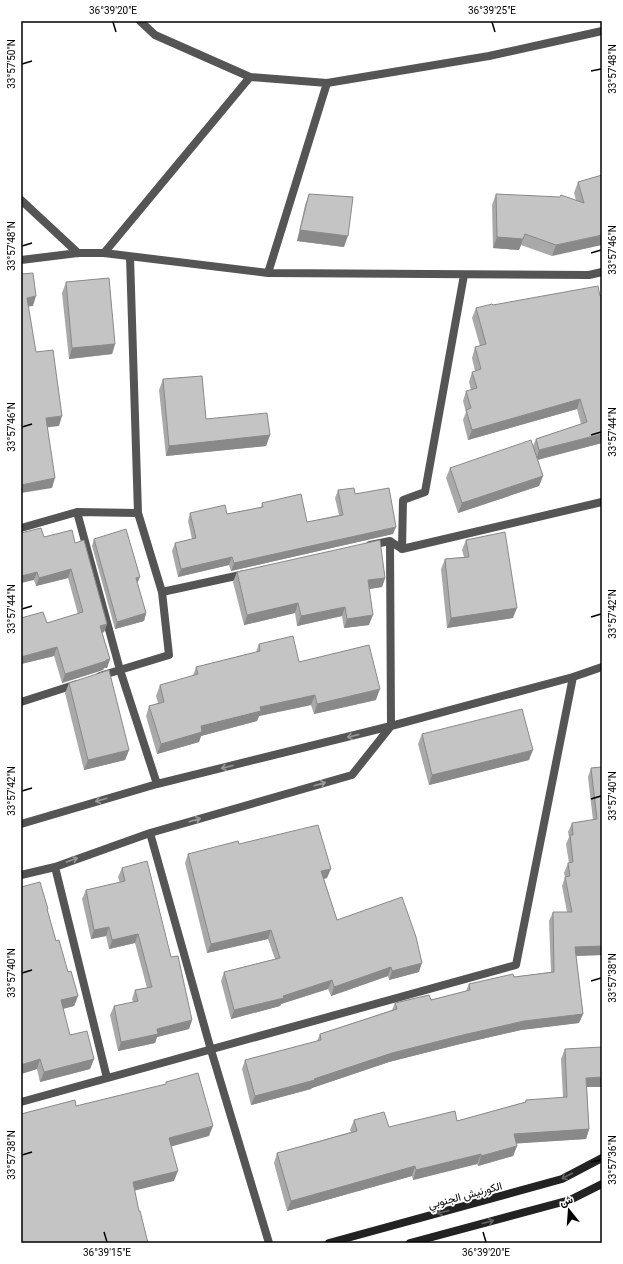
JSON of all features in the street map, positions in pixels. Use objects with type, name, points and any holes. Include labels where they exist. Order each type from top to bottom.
[{"type":"main road","name":"الكورنيش الجنوبي","points":[[329,1243],[562,1179],[602,1158]]},
{"type":"main road","points":[[410,1243],[570,1200],[602,1184]]},
{"type":"street","points":[[140,21],[155,35],[250,78],[328,82],[489,56],[602,30]]},
{"type":"street","points":[[104,253],[250,78]]},
{"type":"street","points":[[268,273],[328,82]]},
{"type":"street","points":[[21,200],[78,253]]},
{"type":"street","points":[[21,260],[78,253],[104,253],[268,273],[589,275],[602,272]]},
{"type":"street","points":[[21,702],[169,655],[162,592],[138,513],[130,257]]},
{"type":"street","points":[[402,549],[403,500],[425,492],[464,274]]},
{"type":"street","points":[[359,548],[390,541],[402,549],[602,502]]},
{"type":"street","points":[[21,528],[77,512],[138,513]]},
{"type":"street","points":[[77,512],[120,670],[157,784]]},
{"type":"street","points":[[21,875],[54,867],[150,833],[352,775],[391,726],[390,541]]},
{"type":"street","points":[[162,592],[253,572]]},
{"type":"street","points":[[21,824],[157,784],[391,726],[573,677],[602,667]]},
{"type":"street","points":[[21,1102],[516,965],[573,677]]},
{"type":"street","points":[[150,833],[211,1050],[269,1243]]},
{"type":"street","points":[[54,867],[108,1078]]},
{"type":"building","points":[[602,175],[602,235],[556,245],[525,234],[523,239],[497,237],[496,194],[560,197],[561,195],[584,203],[578,182]]},
{"type":"building","points":[[309,194],[353,197],[348,236],[300,230]]},
{"type":"building","points":[[33,273],[36,296],[27,298],[36,352],[53,350],[62,416],[46,418],[55,478],[21,485],[21,274]]},
{"type":"building","points":[[109,278],[115,344],[72,348],[66,282]]},
{"type":"building","points":[[598,286],[600,296],[602,296],[602,434],[539,450],[536,439],[587,422],[580,399],[472,430],[466,410],[471,408],[466,391],[477,388],[472,372],[481,369],[475,347],[486,344],[476,308]]},
{"type":"building","points":[[202,376],[206,419],[267,413],[270,435],[169,446],[163,379]]},
{"type":"building","points":[[531,440],[543,476],[462,503],[450,468]]},
{"type":"building","points":[[354,488],[355,494],[389,488],[396,527],[234,563],[232,557],[181,569],[175,543],[196,538],[190,513],[225,505],[227,514],[263,507],[262,503],[301,494],[307,522],[343,515],[338,490]]},
{"type":"building","points":[[41,528],[44,537],[72,530],[75,543],[84,540],[107,624],[100,626],[110,659],[65,674],[57,647],[21,657],[21,618],[43,612],[47,623],[83,612],[71,569],[39,578],[37,572],[21,576],[21,533]]},
{"type":"building","points":[[126,529],[140,577],[136,578],[146,613],[117,622],[94,539]]},
{"type":"building","points":[[505,532],[517,608],[451,618],[445,559],[469,557],[466,540]]},
{"type":"building","points":[[380,540],[385,578],[368,580],[373,615],[347,619],[345,607],[301,616],[298,603],[247,615],[237,572]]},
{"type":"building","points":[[293,636],[299,662],[369,645],[380,689],[317,704],[315,695],[260,707],[261,711],[201,726],[202,732],[161,744],[149,706],[164,702],[160,685],[198,674],[196,667],[260,651],[259,644]]},
{"type":"building","points":[[109,670],[129,750],[88,760],[69,683]]},
{"type":"building","points":[[522,709],[533,750],[432,775],[422,734]]},
{"type":"building","points":[[602,767],[602,946],[575,947],[583,1014],[524,1021],[463,1035],[392,1053],[314,1079],[315,1080],[255,1096],[245,1060],[321,1040],[320,1034],[397,1009],[395,1003],[429,995],[431,1000],[470,990],[469,984],[513,974],[514,977],[554,972],[553,912],[572,912],[565,877],[570,876],[568,863],[573,862],[570,835],[573,835],[572,823],[597,819],[591,768]]},
{"type":"building","points":[[318,825],[331,869],[321,871],[337,920],[402,897],[416,937],[422,963],[392,971],[391,967],[334,987],[332,980],[283,996],[284,998],[234,1010],[224,972],[280,958],[271,930],[211,944],[188,854],[238,841],[239,844]]},
{"type":"building","points":[[147,861],[171,957],[178,956],[192,1020],[157,1029],[158,1034],[121,1042],[114,1006],[138,1001],[135,990],[152,987],[138,934],[112,940],[109,927],[94,930],[86,890],[125,881],[122,868]]},
{"type":"building","points":[[40,882],[56,941],[59,940],[68,972],[71,971],[78,996],[61,1000],[70,1035],[87,1031],[94,1059],[44,1072],[40,1059],[21,1065],[21,887]]},
{"type":"building","points":[[602,1047],[602,1077],[586,1078],[589,1129],[514,1134],[517,1146],[481,1156],[481,1154],[416,1170],[415,1166],[291,1201],[277,1153],[357,1131],[354,1120],[384,1112],[389,1127],[455,1111],[457,1121],[526,1102],[526,1100],[567,1097],[565,1049]]},
{"type":"building","points":[[198,1073],[213,1126],[169,1138],[178,1171],[133,1182],[148,1243],[21,1243],[21,1114],[75,1100],[76,1106],[166,1084],[166,1082]]}]
